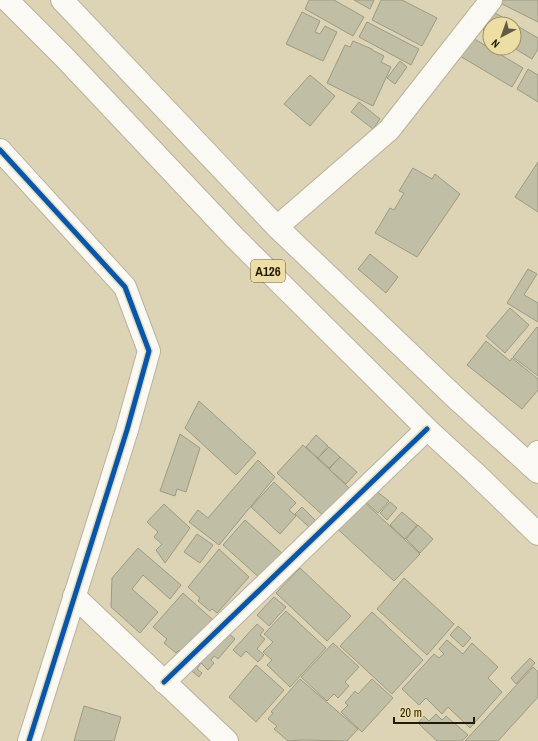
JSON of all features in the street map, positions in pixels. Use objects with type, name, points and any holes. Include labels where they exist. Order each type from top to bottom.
[{"type":"main road","name":"A126","points":[[7,0],[65,58],[234,237],[427,428],[476,472],[538,534]]},
{"type":"main road","name":"A126","points":[[62,0],[277,227],[457,400],[535,463]]},
{"type":"main road","points":[[277,227],[389,130],[491,0]]},
{"type":"main road","points":[[0,150],[125,287],[149,351],[127,430],[29,741]]},
{"type":"main road","points":[[164,682],[427,428]]},
{"type":"main road","points":[[74,596],[227,741]]},
{"type":"building","points":[[309,0],[334,0],[364,17],[353,36],[305,9]]},
{"type":"building","points":[[354,0],[374,0],[370,9]]},
{"type":"building","points":[[381,0],[402,0],[437,18],[422,46],[372,20]]},
{"type":"building","points":[[501,0],[538,0],[538,22],[500,3]]},
{"type":"building","points":[[490,10],[500,16],[486,16]]},
{"type":"building","points":[[302,12],[320,21],[315,32],[320,34],[325,26],[337,32],[323,61],[286,44]]},
{"type":"building","points":[[367,22],[419,49],[411,65],[359,37]]},
{"type":"building","points":[[522,29],[538,38],[538,49],[532,59],[522,53]]},
{"type":"building","points":[[471,37],[482,44],[482,56],[503,56],[523,68],[512,87],[460,56]]},
{"type":"building","points":[[353,41],[384,56],[381,62],[391,67],[373,106],[327,83],[345,45],[350,47]]},
{"type":"building","points":[[400,61],[407,67],[395,84],[387,78]]},
{"type":"building","points":[[528,69],[538,75],[538,102],[517,89]]},
{"type":"building","points":[[310,75],[335,96],[310,126],[284,104]]},
{"type":"building","points":[[359,102],[380,119],[373,129],[351,112]]},
{"type":"building","points":[[538,162],[538,212],[515,197]]},
{"type":"building","points":[[413,168],[432,179],[435,174],[460,194],[417,257],[375,233],[390,208],[394,210],[404,193],[399,191]]},
{"type":"building","points":[[370,254],[398,277],[386,293],[358,269]]},
{"type":"building","points":[[528,269],[537,274],[524,295],[538,303],[538,322],[507,303]]},
{"type":"building","points":[[510,308],[529,325],[505,353],[486,336]]},
{"type":"building","points":[[537,327],[538,328],[538,376],[513,357]]},
{"type":"building","points":[[486,341],[510,361],[512,358],[538,379],[538,390],[522,409],[467,365]]},
{"type":"building","points":[[199,401],[256,453],[236,475],[185,428]]},
{"type":"building","points":[[180,434],[200,448],[186,492],[177,489],[175,496],[160,491]]},
{"type":"building","points":[[316,435],[328,446],[318,458],[306,447]]},
{"type":"building","points":[[303,445],[420,554],[394,581],[277,473]]},
{"type":"building","points":[[329,447],[340,457],[329,468],[318,458]]},
{"type":"building","points":[[340,457],[357,472],[346,484],[329,469]]},
{"type":"building","points":[[258,460],[275,477],[219,545],[189,522],[198,510],[208,518]]},
{"type":"building","points":[[274,482],[296,503],[289,510],[296,516],[280,534],[251,507]]},
{"type":"building","points":[[376,491],[389,501],[378,513],[366,502]]},
{"type":"building","points":[[390,502],[397,508],[387,520],[380,513]]},
{"type":"building","points":[[164,504],[190,528],[165,563],[156,550],[162,544],[154,537],[158,532],[147,522]]},
{"type":"building","points":[[302,507],[315,520],[309,527],[295,514]]},
{"type":"building","points":[[402,512],[417,525],[405,539],[390,525]]},
{"type":"building","points":[[245,520],[294,564],[272,589],[223,545]]},
{"type":"building","points":[[418,525],[433,539],[420,553],[406,539]]},
{"type":"building","points":[[197,534],[213,545],[200,563],[184,552]]},
{"type":"building","points":[[138,548],[181,585],[170,599],[143,575],[132,589],[158,612],[140,633],[111,607],[112,578]]},
{"type":"building","points":[[219,549],[249,577],[217,613],[212,609],[210,611],[198,601],[200,598],[188,587]]},
{"type":"building","points":[[300,568],[351,616],[327,641],[276,593]]},
{"type":"building","points":[[404,578],[454,624],[427,655],[377,609]]},
{"type":"building","points":[[183,593],[213,620],[183,654],[179,650],[176,653],[164,643],[167,639],[153,627]]},
{"type":"building","points":[[274,597],[286,607],[269,626],[257,615]]},
{"type":"building","points":[[286,611],[326,648],[290,687],[267,665],[272,660],[263,652],[273,642],[264,634]]},
{"type":"building","points":[[372,612],[423,660],[392,694],[340,646]]},
{"type":"building","points":[[218,624],[235,639],[218,659],[214,656],[211,660],[214,663],[208,670],[201,663],[197,669],[202,673],[199,677],[183,664]]},
{"type":"building","points":[[257,624],[264,630],[260,635],[265,639],[257,649],[264,655],[258,662],[246,651],[241,657],[233,650]]},
{"type":"building","points":[[458,626],[471,638],[463,647],[450,635]]},
{"type":"building","points":[[447,640],[463,654],[472,643],[498,667],[488,678],[502,692],[470,728],[448,707],[442,714],[426,698],[419,705],[402,689],[434,654],[439,658],[444,654],[439,649]]},
{"type":"building","points":[[333,643],[359,667],[345,682],[349,686],[338,698],[334,694],[327,701],[301,677]]},
{"type":"building","points":[[530,658],[535,663],[516,684],[511,678]]},
{"type":"building","points":[[256,665],[284,690],[256,722],[229,697]]},
{"type":"building","points":[[533,667],[538,672],[538,697],[498,741],[465,741]]},
{"type":"building","points":[[300,679],[358,729],[347,741],[288,741],[274,729],[277,726],[268,719],[273,713],[271,712]]},
{"type":"building","points":[[372,679],[393,698],[362,732],[341,712],[348,705],[345,703],[355,691],[358,694]]},
{"type":"building","points":[[84,706],[121,717],[114,741],[74,741]]},
{"type":"building","points":[[436,714],[442,720],[446,716],[468,735],[462,741],[437,741],[418,723],[424,716],[429,721]]},
{"type":"cycle path","points":[[0,150],[125,287],[149,351],[127,430],[29,741]]},
{"type":"cycle path","points":[[164,682],[427,429]]}]
